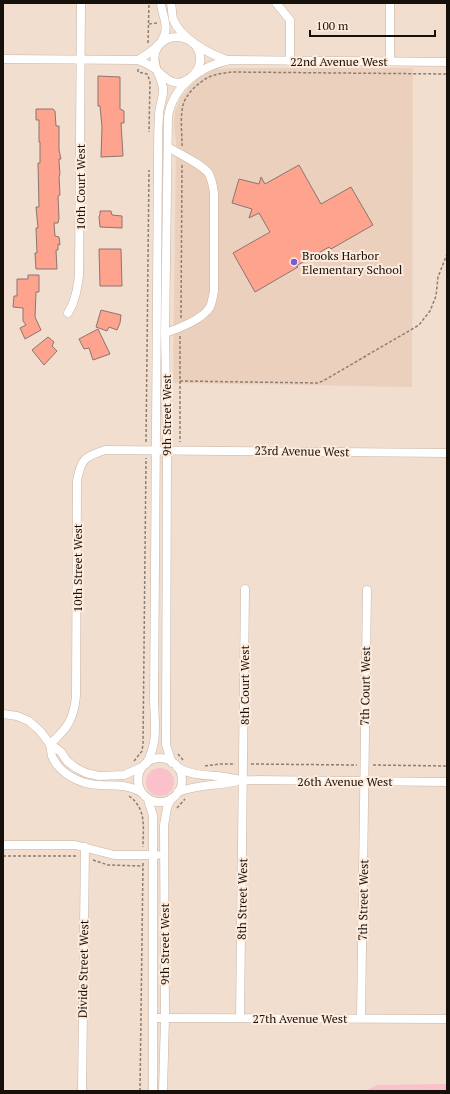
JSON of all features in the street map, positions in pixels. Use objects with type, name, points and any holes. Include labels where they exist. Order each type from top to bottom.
[{"type":"street","points":[[81,3],[81,59]]},
{"type":"street","points":[[159,73],[154,58],[157,48],[166,33],[166,22],[161,3]]},
{"type":"street","points":[[3,59],[138,60],[149,65],[164,78],[176,82],[189,79],[194,75],[199,67],[200,58],[198,50],[193,42],[173,19],[171,3]]},
{"type":"street","points":[[276,3],[290,20],[290,61]]},
{"type":"street","points":[[390,3],[390,61]]},
{"type":"street","points":[[138,60],[150,53],[166,39],[180,36],[193,42]]},
{"type":"street","name":"22nd Avenue West","points":[[193,42],[210,53],[230,60]]},
{"type":"street","name":"10th Court West","points":[[68,314],[76,296],[79,276],[81,59]]},
{"type":"street","name":"22nd Avenue West","points":[[194,75],[211,65],[230,60],[447,62]]},
{"type":"street","name":"9th Street West","points":[[144,765],[152,751],[156,734],[154,702],[158,158],[159,114],[164,90],[159,73]]},
{"type":"street","name":"9th Street West","points":[[175,765],[166,745],[166,333],[168,147],[170,109],[180,91],[194,75]]},
{"type":"street","points":[[166,333],[180,328],[203,314],[210,307],[214,291],[214,193],[211,179],[207,172],[168,147]]},
{"type":"street","name":"10th Street West","points":[[50,744],[66,728],[72,718],[76,696],[77,481],[79,471],[83,460],[93,454],[105,450],[156,450]]},
{"type":"street","name":"23rd Avenue West","points":[[156,450],[447,452]]},
{"type":"street","name":"8th Court West","points":[[243,780],[245,589]]},
{"type":"street","name":"7th Court West","points":[[364,781],[367,590]]},
{"type":"street","points":[[3,714],[17,716],[29,721],[40,731],[50,744],[61,752],[67,761],[86,773],[98,776],[124,775],[152,760],[166,760],[175,765],[180,773],[182,779],[178,792],[171,799],[160,802],[145,796],[131,787],[99,786],[77,780],[60,768],[53,757],[50,744]]},
{"type":"street","points":[[144,765],[140,772],[138,783],[145,796]]},
{"type":"street","name":"26th Avenue West","points":[[175,765],[188,773],[195,775],[219,776],[243,780],[447,782]]},
{"type":"street","name":"26th Avenue West","points":[[178,792],[195,786],[221,785],[243,780]]},
{"type":"street","name":"8th Street West","points":[[240,1018],[243,780]]},
{"type":"street","name":"7th Street West","points":[[361,1018],[364,781]]},
{"type":"street","name":"9th Street West","points":[[145,796],[153,816],[153,1091]]},
{"type":"street","name":"9th Street West","points":[[163,1091],[165,1018],[165,816],[171,799]]},
{"type":"street","points":[[3,845],[75,845],[114,855],[164,855]]},
{"type":"street","name":"Divide Street West","points":[[82,1091],[85,847]]},
{"type":"street","name":"27th Avenue West","points":[[154,1018],[447,1019]]},
{"type":"path","points":[[148,45],[150,38],[149,3]]},
{"type":"path","points":[[180,442],[182,114],[183,103],[186,97],[196,86],[207,78],[217,74],[232,72],[447,74]]},
{"type":"path","points":[[180,381],[317,383],[323,381],[407,334],[419,325],[430,310],[436,296],[438,277],[447,254]]},
{"type":"path","points":[[176,750],[183,761]]},
{"type":"path","points":[[200,767],[220,764],[237,764]]},
{"type":"path","points":[[249,764],[447,766]]},
{"type":"path","points":[[124,794],[134,800],[141,809],[143,816],[143,849]]},
{"type":"path","points":[[175,809],[189,797]]},
{"type":"path","points":[[3,856],[79,856]]},
{"type":"path","points":[[92,860],[108,865],[143,866]]},
{"type":"path","points":[[140,1091],[143,861]]},
{"type":"path","points":[[400,1091],[447,1091]]},
{"type":"shaded area","name":"Brooks Harbor Elementary School","points":[[413,68],[412,387],[173,383],[176,141],[174,126],[175,111],[181,97],[200,77],[216,69]]},
{"type":"shaded area","points":[[160,768],[170,772],[174,782],[170,792],[160,796],[150,792],[146,782],[150,772]]},
{"type":"shaded area","points":[[447,1084],[447,1091],[365,1091],[377,1085]]},
{"type":"building","points":[[98,76],[120,77],[120,109],[124,111],[124,123],[121,123],[123,156],[101,157],[102,127],[100,106],[98,106]]},
{"type":"building","points":[[36,109],[53,109],[55,111],[56,126],[59,126],[59,150],[61,159],[59,159],[59,218],[58,223],[54,223],[55,236],[59,237],[60,245],[58,244],[58,250],[56,250],[57,269],[36,269],[36,228],[38,228],[36,207],[39,207],[38,163],[40,163],[40,142],[39,120],[36,120]]},
{"type":"building","points":[[299,165],[321,204],[351,187],[373,225],[331,249],[329,247],[255,292],[233,253],[270,232],[259,213],[249,218],[252,209],[232,203],[239,179],[259,184],[261,177],[265,184]]},
{"type":"building","points":[[100,211],[111,211],[112,215],[122,216],[122,228],[100,227]]},
{"type":"building","points":[[99,249],[121,249],[122,286],[100,286]]},
{"type":"building","points":[[28,275],[39,275],[39,292],[36,292],[35,317],[41,330],[25,339],[20,328],[26,325],[23,321],[23,308],[13,307],[14,296],[17,296],[17,279],[28,279]]},
{"type":"building","points":[[101,310],[121,315],[117,330],[109,327],[107,331],[96,327]]},
{"type":"building","points":[[98,329],[110,354],[93,360],[89,348],[84,349],[79,339]]},
{"type":"building","points":[[48,337],[54,342],[52,346],[57,351],[44,365],[32,350]]},
{"type":"place","name":"Brooks Harbor Elementary School","points":[[294,262]]}]
